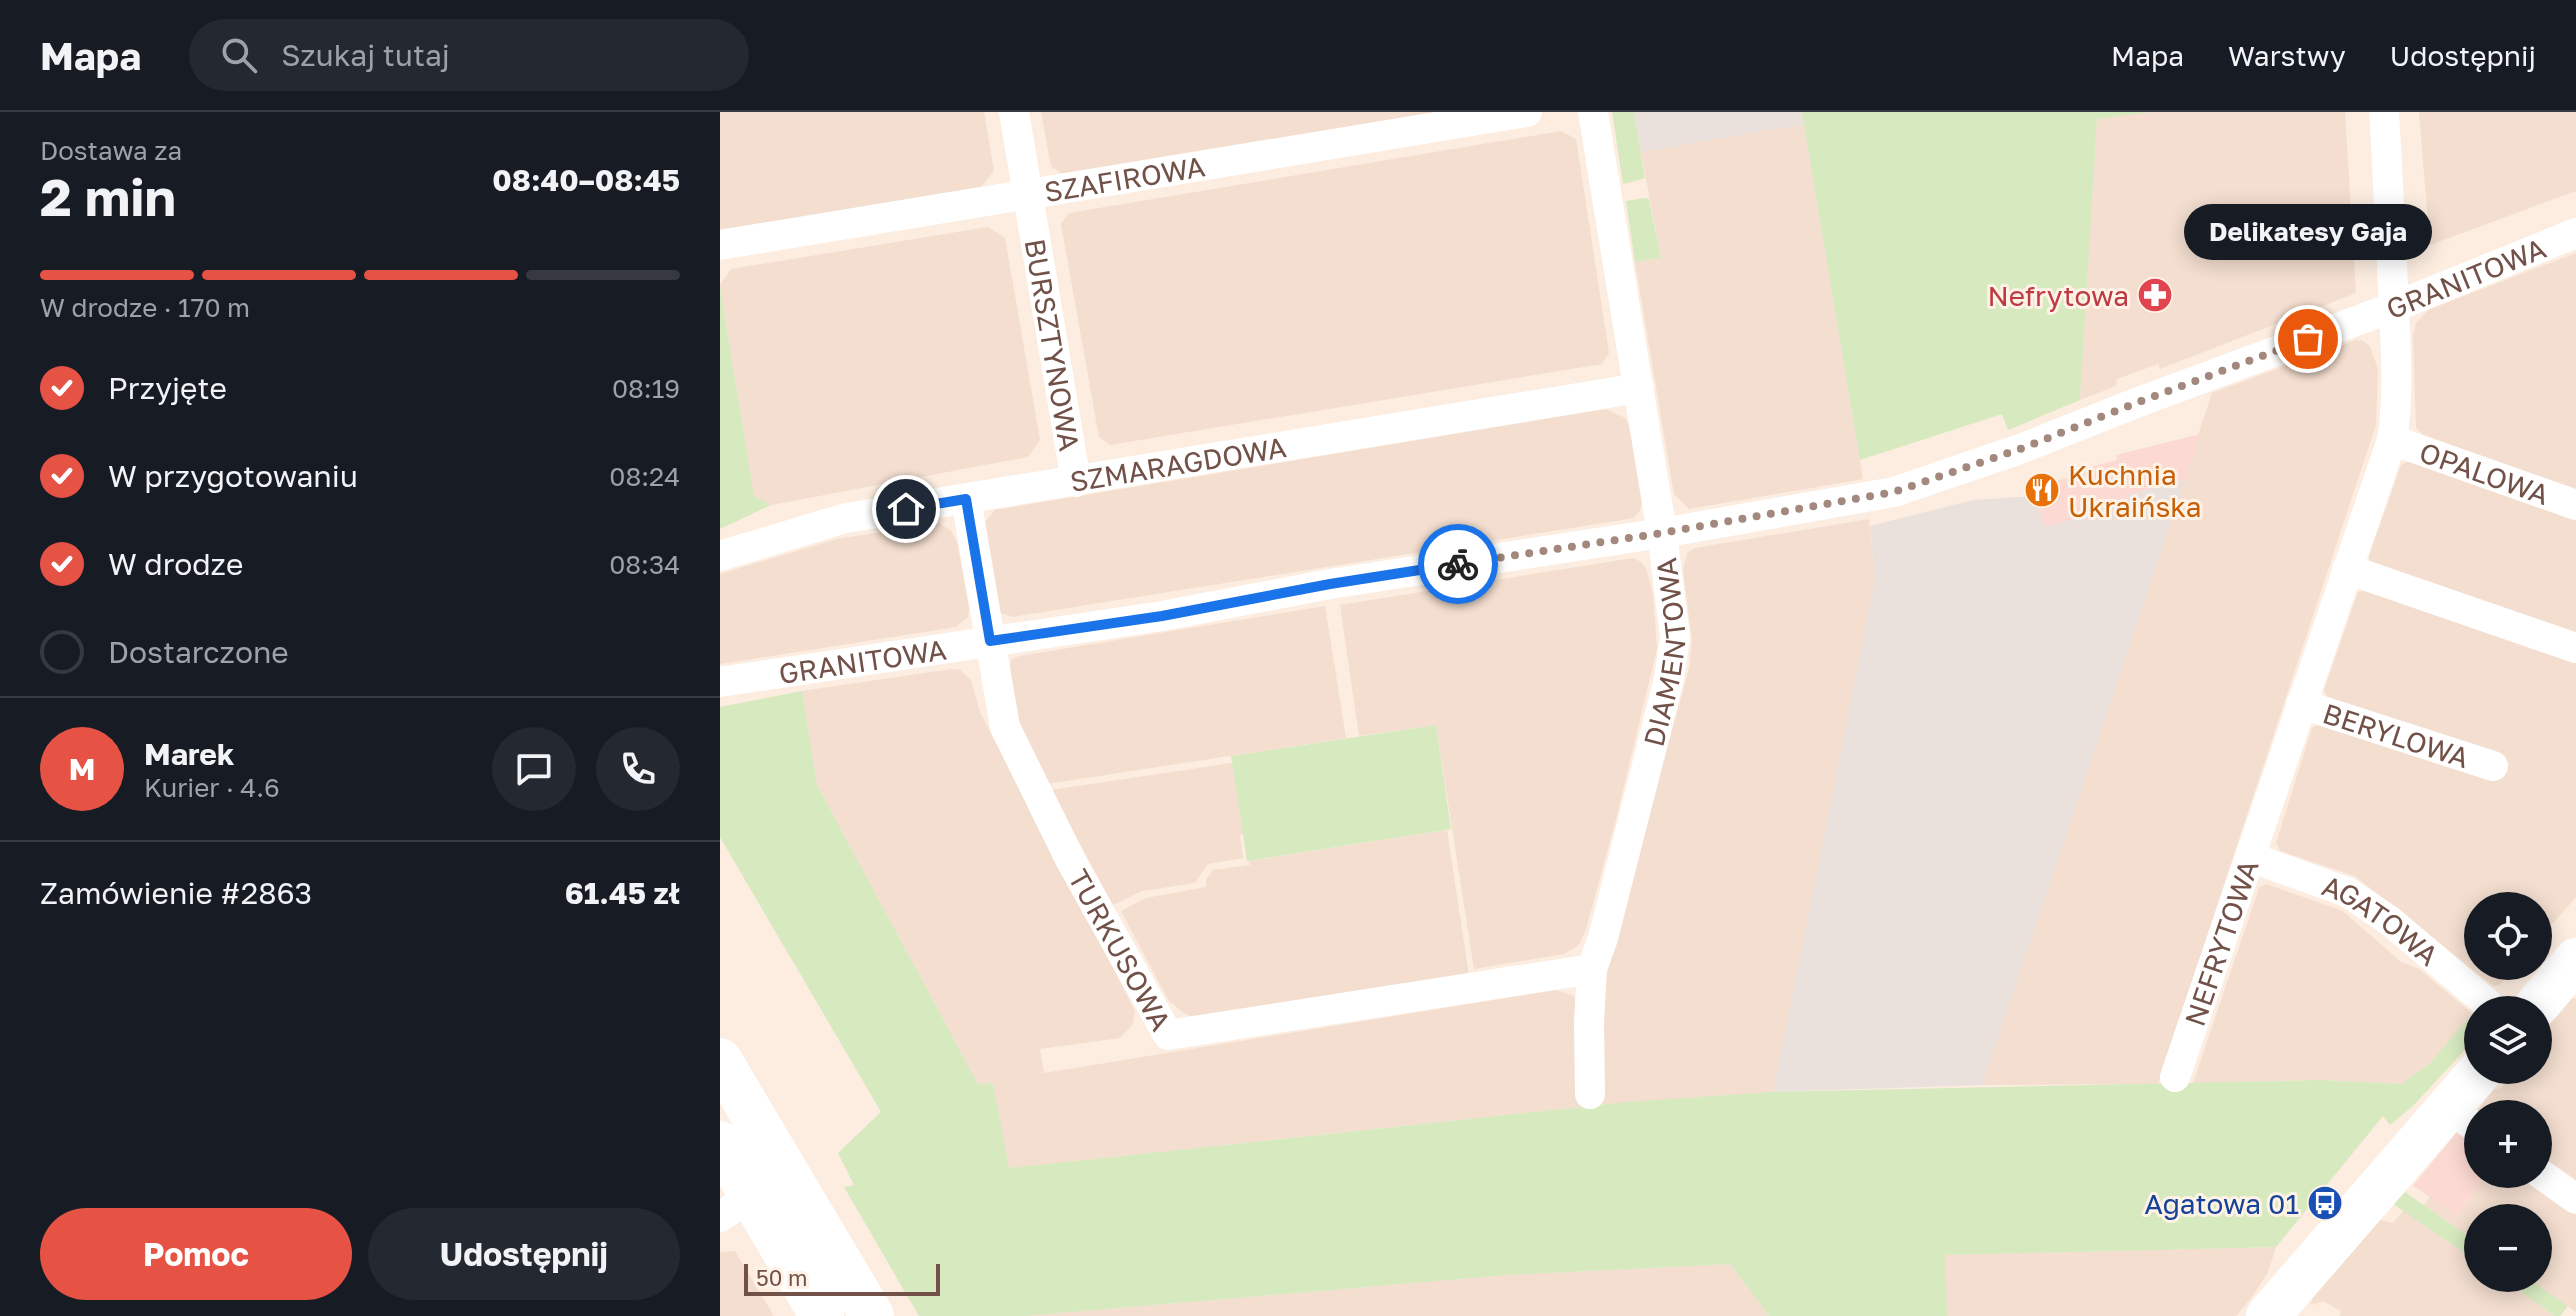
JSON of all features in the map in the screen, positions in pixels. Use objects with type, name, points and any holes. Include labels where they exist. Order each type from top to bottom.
[{"type":"street","name":"BURSZTYNOWA","points":[[1014,112],[1076,482]]},
{"type":"street","name":"SZAFIROWA","points":[[720,245],[1527,112]]},
{"type":"street","name":"DIAMENTOWA","points":[[1590,1094],[1592,969],[1603,938],[1669,679],[1675,637],[1662,533],[1593,112]]},
{"type":"street","name":"NEFRYTOWA","points":[[2175,1077],[2392,440],[2397,407],[2394,259],[2384,112]]},
{"type":"street","name":"GRANITOWA","points":[[720,682],[1162,616],[1387,575],[1662,533],[1894,492],[2023,448],[2394,307],[2576,233]]},
{"type":"street","name":"SZMARAGDOWA","points":[[720,556],[846,518],[1639,388]]},
{"type":"street","name":"OPALOWA","points":[[2392,440],[2576,505]]},
{"type":"street","name":"TURKUSOWA","points":[[966,499],[1005,727],[1071,861],[1168,1035],[1592,969]]},
{"type":"street","points":[[2347,569],[2576,648]]},
{"type":"street","name":"BERYLOWA","points":[[2301,704],[2493,766]]},
{"type":"street","name":"AGATOWA","points":[[2250,857],[2347,892],[2390,921],[2478,996]]},
{"type":"street","points":[[2545,996],[2576,960]]},
{"type":"street","points":[[720,1060],[753,1195],[872,1316]]},
{"type":"street","points":[[2270,1315],[2463,1119],[2476,1084]]},
{"type":"street","points":[[720,1143],[822,1316]]},
{"type":"street","points":[[2552,1182],[2576,1199]]},
{"type":"shaded area","points":[[720,112],[984,112],[994,171],[981,187],[720,230]]},
{"type":"shaded area","points":[[1041,112],[1440,112],[1064,175],[1051,166]]},
{"type":"shaded area","points":[[1634,112],[1802,112],[1804,124],[1641,152]]},
{"type":"shaded area","points":[[2152,112],[2345,112],[2356,293],[2160,369],[2158,364],[2117,379],[2116,386],[2080,400],[2097,119]]},
{"type":"shaded area","points":[[2419,112],[2576,112],[2576,191],[2430,245]]},
{"type":"shaded area","points":[[1804,124],[1863,479],[1689,509],[1674,494],[1635,262],[1661,258],[1641,152]]},
{"type":"shaded area","points":[[1561,131],[1576,139],[1609,353],[1602,364],[1110,445],[1099,437],[1061,224],[1069,213]]},
{"type":"shaded area","points":[[988,227],[1005,238],[1040,440],[1028,457],[771,505],[754,496],[720,285],[731,269]]},
{"type":"shaded area","points":[[2576,253],[2576,489],[2426,439],[2416,427],[2413,334],[2416,323],[2428,310]]},
{"type":"shaded area","points":[[2356,340],[2370,346],[2378,369],[2376,425],[2158,1084],[1982,1085],[2212,393]]},
{"type":"shaded area","points":[[1606,409],[1625,418],[1629,426],[1643,498],[1634,518],[1012,617],[1000,613],[982,526],[995,510]]},
{"type":"shaded area","points":[[2200,434],[2185,480],[2128,495],[2129,499],[2085,511],[2087,516],[2044,527],[2032,487],[2075,476],[2074,471],[2117,460],[2116,455]]},
{"type":"shaded area","points":[[2409,461],[2576,514],[2576,638],[2370,565],[2369,556],[2401,465]]},
{"type":"shaded area","points":[[2185,480],[1982,1085],[1773,1092],[1875,579],[1870,526],[1973,500],[2035,496],[2044,527],[2086,516],[2085,511],[2128,499],[2127,495]]},
{"type":"shaded area","points":[[1869,519],[1875,579],[1773,1092],[1599,1105],[1605,979],[1689,668],[1692,641],[1683,569],[1688,552],[1695,548]]},
{"type":"shaded area","points":[[940,523],[951,531],[957,542],[969,608],[968,617],[956,627],[720,664],[720,574],[837,539]]},
{"type":"shaded area","points":[[1633,558],[1646,568],[1653,594],[1657,649],[1586,929],[1579,945],[1564,954],[1474,969],[1436,725],[1359,736],[1340,605]]},
{"type":"shaded area","points":[[2367,591],[2576,661],[2576,897],[2552,924],[2552,892],[2464,892],[2464,963],[2355,876],[2280,851],[2276,843],[2312,728],[2320,724],[2495,779],[2508,762],[2336,705],[2328,699],[2324,690],[2358,592]]},
{"type":"shaded area","points":[[1325,606],[1346,738],[1047,784],[1017,715],[1009,671],[1012,659]]},
{"type":"shaded area","points":[[960,670],[971,680],[980,712],[1135,1011],[1133,1024],[1120,1038],[1040,1049],[1044,1073],[1556,990],[1574,996],[1579,1006],[1581,1107],[1008,1168],[993,1083],[978,1084],[817,785],[802,691]]},
{"type":"shaded area","points":[[1232,763],[1243,834],[1240,835],[1243,858],[1208,864],[1195,883],[1142,891],[1113,905],[1051,790]]},
{"type":"shaded area","points":[[1447,830],[1469,976],[1201,1020],[1184,1013],[1169,1001],[1121,911],[1146,898],[1206,887],[1206,880],[1213,870],[1250,865],[1249,861]]},
{"type":"shaded area","points":[[2266,884],[2343,911],[2401,962],[2419,969],[2464,1006],[2464,1024],[2428,1065],[2401,1084],[2321,1080],[2193,1083],[2259,888]]},
{"type":"shaded area","points":[[2485,980],[2504,980],[2500,985],[2493,986]]},
{"type":"shaded area","points":[[2567,997],[2576,999],[2576,1312],[2547,1292],[2552,1292],[2552,1204],[2466,1204],[2476,1188],[2552,1188],[2552,1100],[2485,1100],[2493,1090],[2504,1084],[2552,1084],[2552,1016]]},
{"type":"shaded area","points":[[2457,1132],[2464,1137],[2464,1188],[2476,1188],[2458,1215],[2413,1186]]},
{"type":"shaded area","points":[[2430,1196],[2458,1215],[2464,1206],[2464,1233],[2424,1205]]},
{"type":"shaded area","points":[[2404,1210],[2464,1252],[2464,1292],[2521,1292],[2555,1316],[2339,1316],[2341,1311],[2323,1301],[2311,1305],[2313,1292],[2379,1220],[2393,1223]]},
{"type":"shaded area","points":[[2276,1247],[2268,1272],[2236,1316],[1947,1316],[1945,1255]]},
{"type":"shaded area","points":[[735,1251],[774,1316],[720,1316],[720,1252]]},
{"type":"shaded area","points":[[1730,1264],[1769,1316],[1025,1316],[1508,1275]]},
{"type":"green space","points":[[1612,112],[1634,112],[1645,178],[1623,184]]},
{"type":"green space","points":[[1802,112],[2152,112],[2097,119],[2080,400],[2008,430],[2002,414],[1860,460]]},
{"type":"green space","points":[[1649,199],[1661,258],[1635,262],[1626,201]]},
{"type":"green space","points":[[720,286],[754,496],[771,505],[720,529]]},
{"type":"green space","points":[[802,691],[817,785],[978,1084],[993,1083],[1009,1168],[1627,1102],[1772,1092],[2321,1080],[2401,1084],[2428,1065],[2464,1024],[2464,1051],[2413,1106],[2390,1125],[2383,1116],[2276,1247],[1945,1255],[1947,1316],[1769,1316],[1730,1264],[1508,1275],[1025,1316],[919,1316],[844,1187],[854,1185],[838,1153],[881,1112],[720,837],[720,707]]},
{"type":"green space","points":[[1436,725],[1451,829],[1247,861],[1231,756]]},
{"type":"green space","points":[[2405,1192],[2464,1233],[2464,1252],[2393,1204]]},
{"type":"green space","points":[[2521,1292],[2548,1292],[2568,1306],[2560,1316],[2555,1316]]},
{"type":"way so far","points":[[1458,564],[1662,533],[1894,492],[2023,448],[2308,339]]},
{"type":"place","name":"Nefrytowa","points":[[2155,295]]},
{"type":"place","name":"Delikatesy Gaja","points":[[2308,339]]},
{"type":"place","name":"Kuchnia Ukraińska","points":[[2042,490]]},
{"type":"place","name":"Agatowa 01","points":[[2325,1203]]},
{"type":"route","points":[[906,509],[966,499],[990,641],[1162,616],[1330,584],[1458,564]]}]
